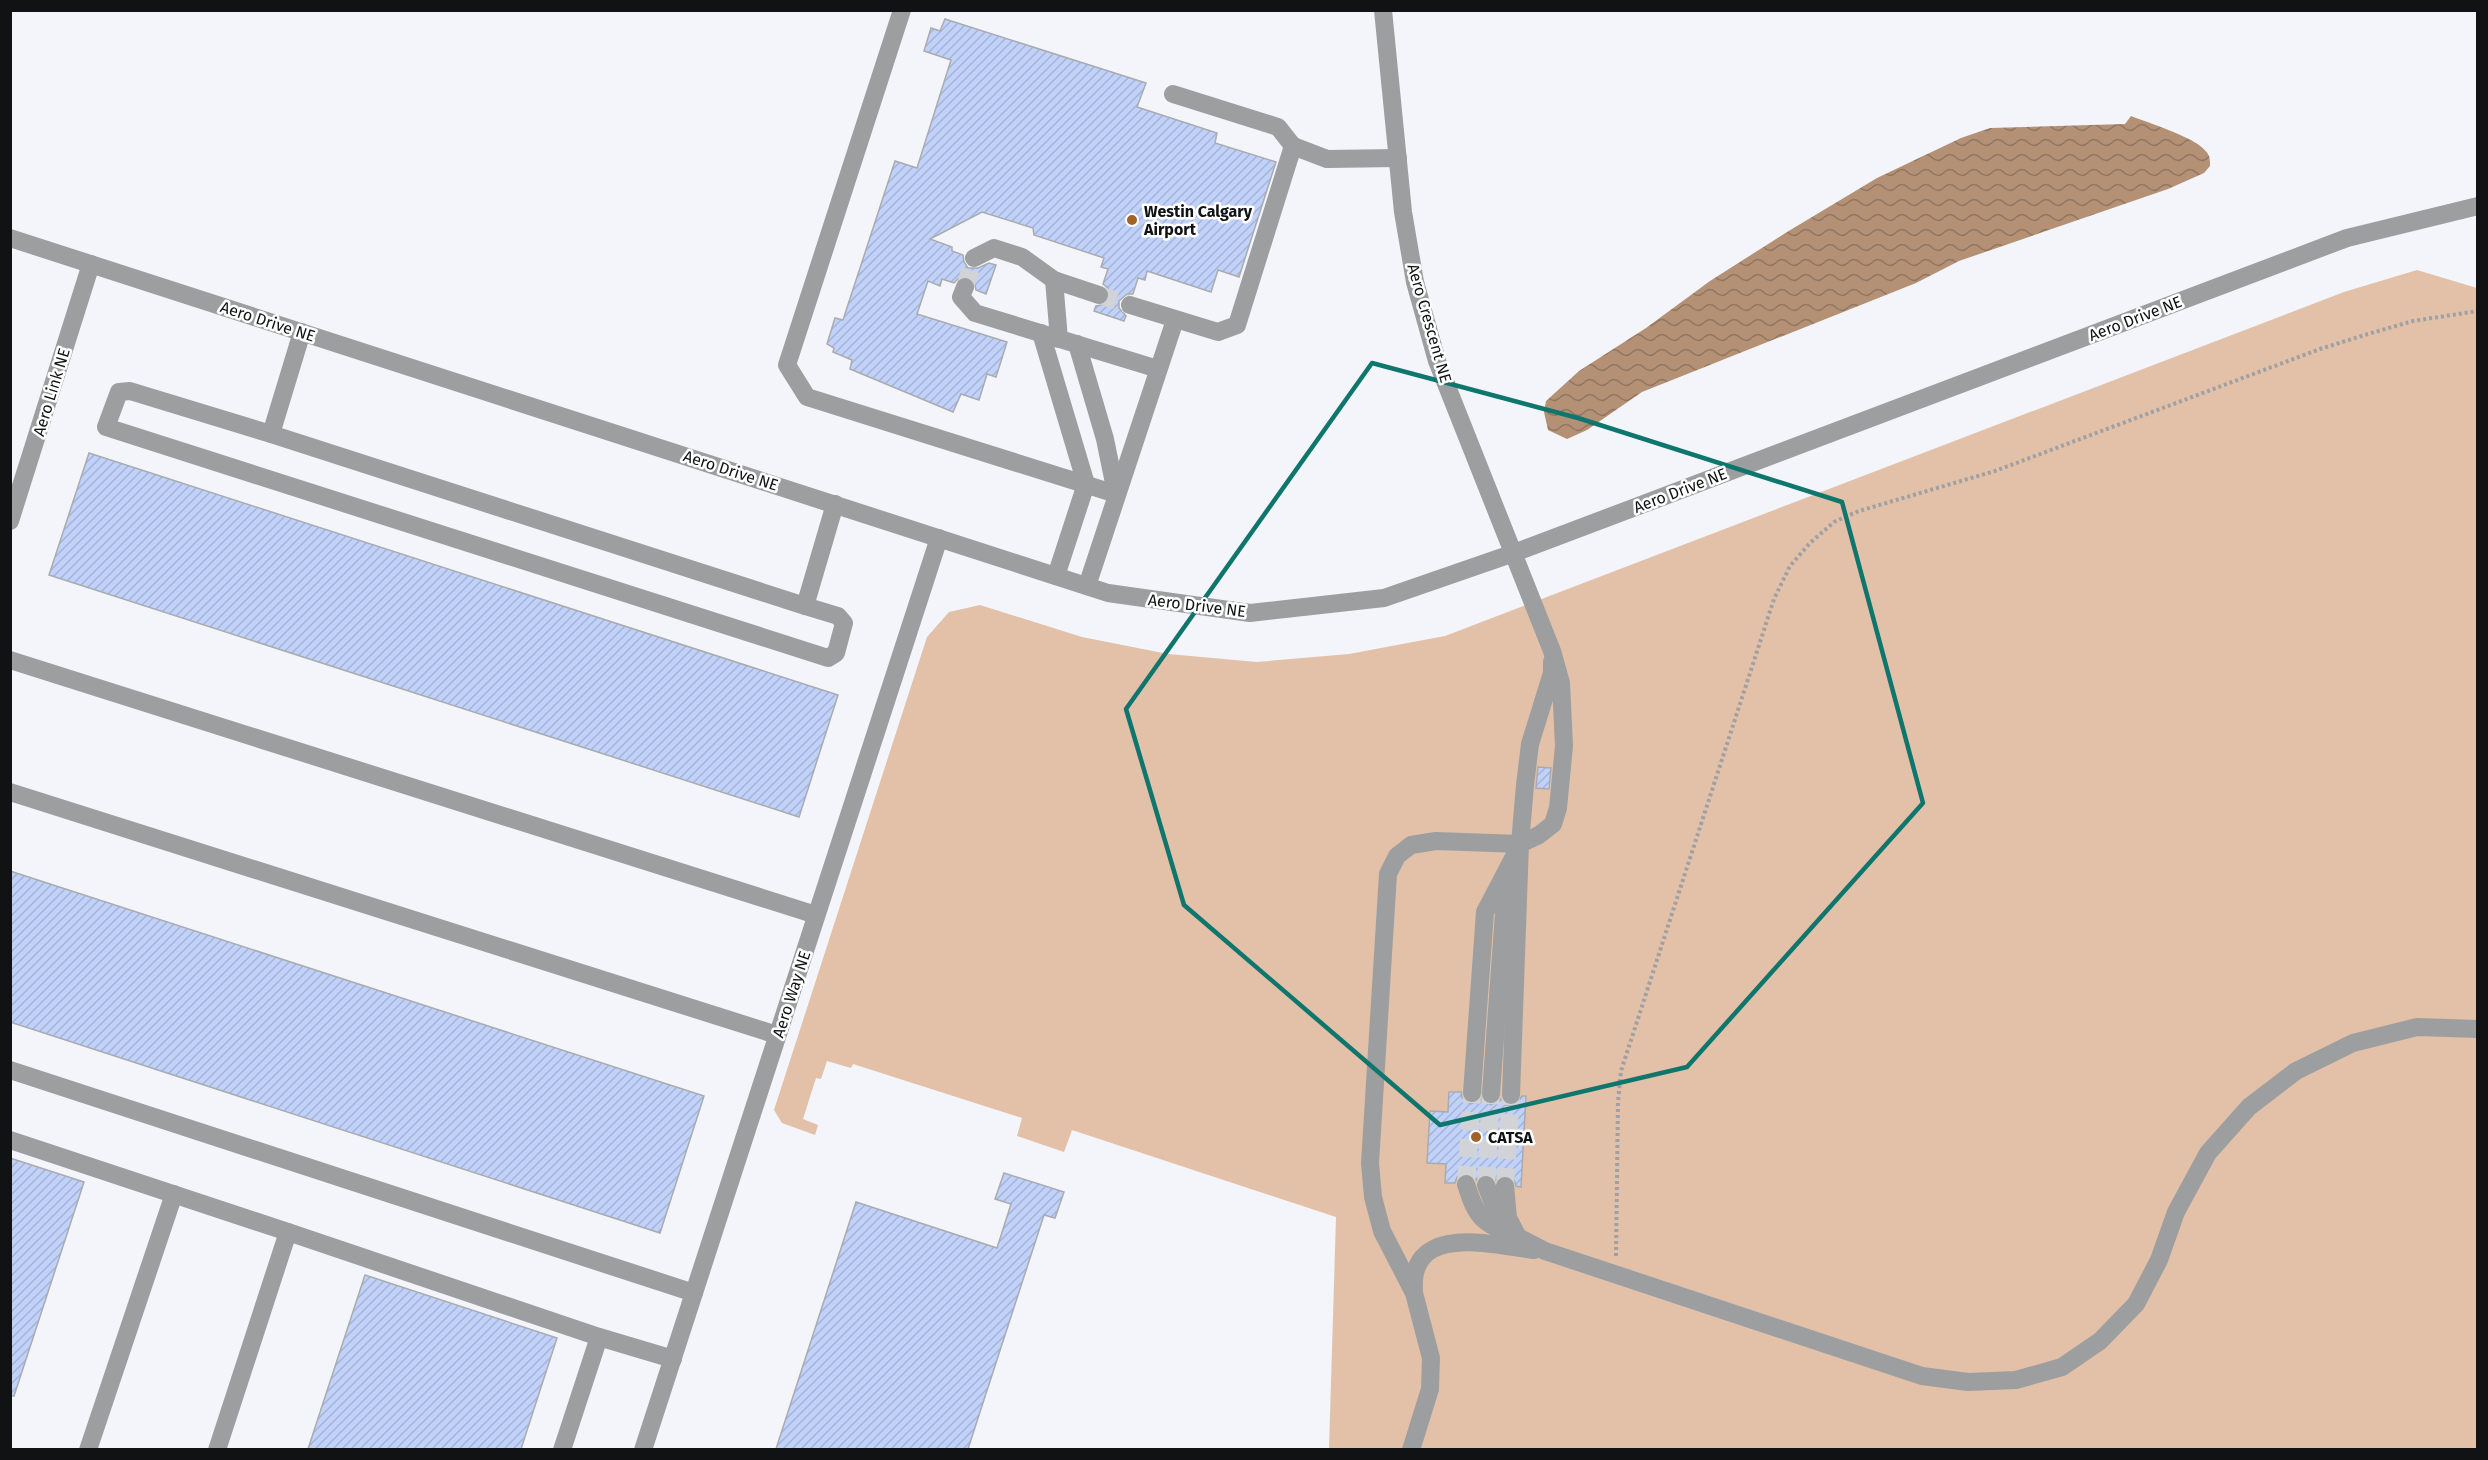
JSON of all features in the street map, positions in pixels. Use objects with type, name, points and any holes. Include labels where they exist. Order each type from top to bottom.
[{"type":"street","points":[[902,10],[787,365],[807,397],[1116,494]]},
{"type":"street","name":"Aero Crescent NE","points":[[1383,10],[1403,212],[1415,282],[1437,361],[1552,651],[1561,683],[1564,746],[1558,808],[1553,824],[1539,835],[1520,844]]},
{"type":"street","points":[[1173,94],[1278,128],[1293,146],[1327,159],[1398,158]]},
{"type":"street","points":[[1130,305],[1218,332],[1236,325],[1293,146]]},
{"type":"street","name":"Aero Drive NE","points":[[10,238],[1108,593],[1250,613],[1384,598],[1514,553],[2347,238],[2478,206]]},
{"type":"street","points":[[974,258],[994,248],[1022,257],[1054,280],[1100,295]]},
{"type":"street","name":"Aero Link NE","points":[[10,521],[92,264]]},
{"type":"street","points":[[1054,280],[1059,339]]},
{"type":"street","points":[[965,287],[962,297],[975,313],[1158,369]]},
{"type":"street","points":[[1088,586],[1116,494],[1175,320]]},
{"type":"street","points":[[271,434],[302,332]]},
{"type":"street","points":[[1041,333],[1086,484],[1056,576]]},
{"type":"street","points":[[1077,344],[1105,439],[1116,494]]},
{"type":"street","points":[[130,391],[271,434],[838,616],[844,623],[836,653],[828,658],[106,427],[119,392],[130,391]]},
{"type":"street","points":[[805,606],[835,504]]},
{"type":"street","name":"Aero Way NE","points":[[643,1449],[939,538]]},
{"type":"street","points":[[1511,1095],[1520,844],[1530,744],[1552,673],[1552,651]]},
{"type":"street","points":[[10,660],[816,915]]},
{"type":"street","points":[[10,792],[777,1035]]},
{"type":"street","points":[[1414,1293],[1382,1231],[1373,1197],[1370,1163],[1388,874],[1397,856],[1411,845],[1437,841],[1520,844]]},
{"type":"street","points":[[1472,1093],[1485,912],[1520,844]]},
{"type":"street","points":[[1491,1094],[1505,899],[1520,844]]},
{"type":"street","points":[[1382,1231],[1395,1246],[1405,1249],[1422,1250],[1461,1241],[1545,1251],[1922,1376],[1968,1382],[2007,1380],[2062,1367],[2100,1341],[2136,1304],[2159,1260],[2176,1212],[2208,1153],[2249,1107],[2296,1071],[2354,1043],[2418,1027],[2478,1029]]},
{"type":"street","points":[[10,1070],[694,1293]]},
{"type":"street","points":[[10,1140],[673,1359]]},
{"type":"street","points":[[1466,1184],[1474,1209],[1490,1226],[1517,1234]]},
{"type":"street","points":[[1485,1185],[1498,1216],[1517,1234],[1545,1251]]},
{"type":"street","points":[[1505,1186],[1508,1218],[1517,1234]]},
{"type":"street","points":[[88,1449],[174,1194]]},
{"type":"street","points":[[217,1449],[288,1232]]},
{"type":"street","points":[[1411,1449],[1430,1389],[1431,1358],[1414,1293],[1413,1275],[1422,1259],[1438,1246]]},
{"type":"street","points":[[562,1449],[599,1336]]},
{"type":"path","points":[[1616,1275],[1618,1102],[1621,1071],[1774,599],[1790,566],[1810,543],[1834,522],[1859,511],[1995,471],[2320,349],[2413,321],[2478,311]]},
{"type":"highlighted area","points":[[1372,363],[1578,418],[1842,502],[1923,803],[1687,1067],[1440,1125],[1184,905],[1126,709]]},
{"type":"shaded area","points":[[2417,270],[2477,288],[2477,1449],[1329,1449],[1336,1217],[1072,1130],[1064,1152],[1017,1136],[1022,1118],[853,1064],[851,1068],[827,1061],[821,1079],[816,1078],[803,1119],[818,1125],[815,1135],[782,1123],[774,1110],[927,637],[949,612],[980,605],[1082,637],[1168,654],[1257,662],[1349,654],[1445,636],[2344,292]]},
{"type":"water","points":[[2131,116],[2174,132],[2197,144],[2209,156],[2210,166],[2204,173],[2168,189],[1959,261],[1916,283],[1642,392],[1587,430],[1567,439],[1548,430],[1544,412],[1546,401],[1579,371],[1646,328],[1710,281],[1877,178],[1961,138],[1990,128],[2125,124]]},
{"type":"building","name":"Westin Calgary Airport","points":[[945,19],[1146,83],[1137,107],[1217,133],[1215,143],[1276,162],[1239,277],[1218,270],[1211,292],[1147,271],[1145,280],[1138,278],[1133,294],[1127,294],[1119,301],[1119,308],[1126,316],[1124,321],[1094,311],[1096,306],[1106,304],[1110,298],[1108,288],[1103,284],[1108,269],[1101,267],[1104,258],[1034,235],[1033,228],[982,212],[930,239],[952,247],[952,251],[963,255],[968,268],[978,268],[989,263],[996,265],[986,294],[976,290],[974,281],[969,276],[959,278],[954,283],[942,279],[940,286],[928,281],[917,314],[1007,342],[996,377],[987,374],[979,400],[961,394],[953,412],[850,369],[852,360],[833,352],[834,348],[827,344],[835,318],[843,320],[895,161],[917,168],[951,60],[924,51],[931,28],[940,31]]},
{"type":"building","points":[[89,453],[838,695],[799,817],[49,575]]},
{"type":"building","points":[[1538,767],[1551,768],[1549,789],[1536,788]]},
{"type":"building","points":[[10,871],[704,1096],[660,1233],[10,1022]]},
{"type":"building","name":"CATSA","points":[[1449,1092],[1461,1092],[1462,1098],[1471,1104],[1481,1099],[1491,1105],[1501,1099],[1506,1105],[1516,1105],[1522,1096],[1526,1096],[1521,1187],[1516,1186],[1514,1180],[1509,1176],[1503,1175],[1496,1180],[1487,1174],[1481,1175],[1476,1180],[1469,1173],[1463,1173],[1457,1177],[1455,1183],[1445,1183],[1446,1164],[1427,1163],[1430,1111],[1448,1112]]},
{"type":"building","points":[[10,1158],[84,1182],[14,1396],[10,1396]]},
{"type":"building","points":[[1004,1173],[1064,1192],[1055,1218],[1044,1215],[968,1449],[776,1449],[856,1202],[997,1248],[1011,1204],[995,1199]]},
{"type":"building","points":[[365,1275],[557,1338],[521,1449],[308,1449]]},
{"type":"tunnel","points":[[965,287],[974,258]]},
{"type":"tunnel","points":[[1099,295],[1130,305]]},
{"type":"tunnel","points":[[1466,1184],[1472,1093]]},
{"type":"tunnel","points":[[1486,1185],[1491,1094]]},
{"type":"tunnel","points":[[1505,1186],[1511,1095]]},
{"type":"place","name":"Westin Calgary Airport","points":[[1132,220]]},
{"type":"place","name":"CATSA","points":[[1476,1137]]}]
